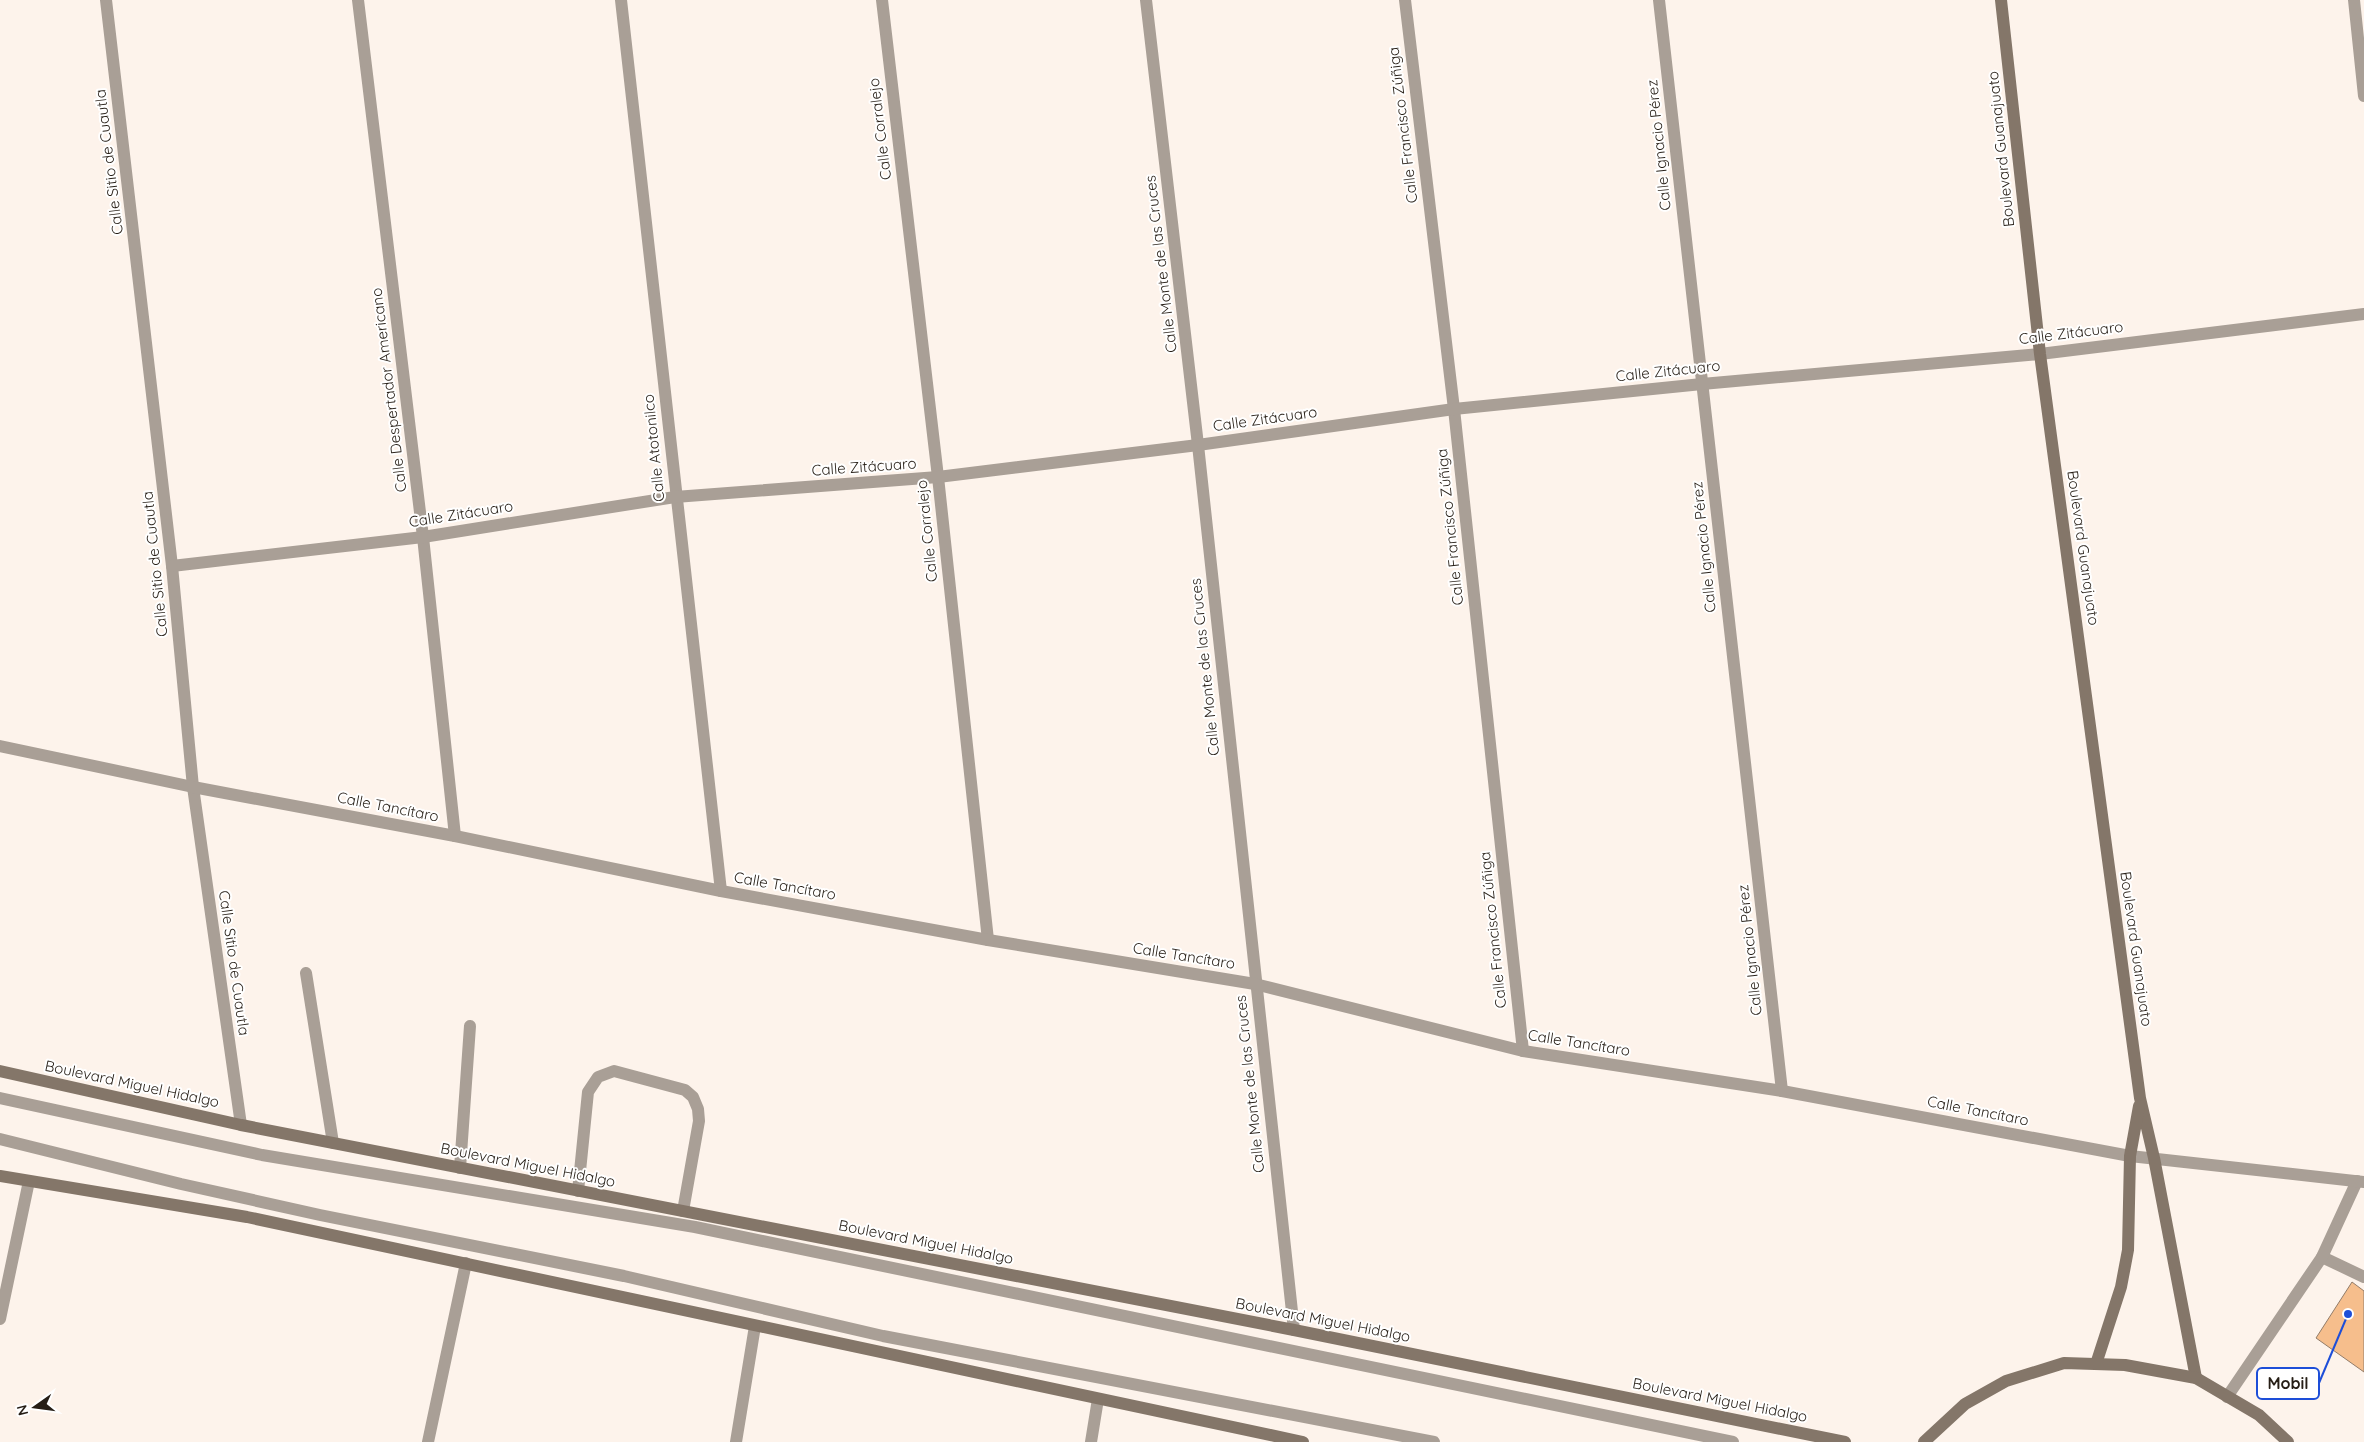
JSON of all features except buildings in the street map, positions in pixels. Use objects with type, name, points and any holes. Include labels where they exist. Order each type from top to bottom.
[{"type":"main road","name":"Boulevard Guanajuato","points":[[2001,0],[2040,354],[2140,1098],[2154,1158],[2196,1378]]},
{"type":"main road","name":"Boulevard Miguel Hidalgo","points":[[0,1071],[241,1125],[1294,1330],[1846,1442]]},
{"type":"main road","name":"Boulevard Guanajuato","points":[[2096,1364],[2121,1287],[2128,1250],[2130,1156],[2140,1098]]},
{"type":"main road","points":[[0,1176],[247,1217],[1303,1442]]},
{"type":"main road","points":[[1924,1442],[1965,1404],[2006,1381],[2064,1363],[2125,1365],[2196,1378],[2259,1415],[2288,1442]]},
{"type":"street","name":"Calle Sitio de Cuautla","points":[[106,0],[172,566],[193,787],[241,1125]]},
{"type":"street","name":"Calle Despertador Americano","points":[[358,0],[423,537],[455,836]]},
{"type":"street","name":"Calle Atotonilco","points":[[622,0],[675,496],[721,891]]},
{"type":"street","name":"Calle Corralejo","points":[[882,0],[938,477],[988,940]]},
{"type":"street","name":"Calle Monte de las Cruces","points":[[1146,0],[1198,445],[1294,1330]]},
{"type":"street","name":"Calle Francisco Zúñiga","points":[[1405,0],[1454,409],[1523,1051]]},
{"type":"street","name":"Calle Ignacio Pérez","points":[[1659,0],[1782,1091]]},
{"type":"street","points":[[2354,0],[2364,96]]},
{"type":"street","name":"Calle Zitácuaro","points":[[172,566],[423,537],[675,496],[938,477],[1198,445],[1454,409],[1702,384],[2040,354],[2364,314]]},
{"type":"street","name":"Calle Tancítaro","points":[[0,746],[193,787],[455,836],[721,891],[988,940],[1255,984],[1523,1051],[1782,1091],[2130,1156],[2360,1181]]},
{"type":"street","points":[[306,973],[332,1143]]},
{"type":"street","points":[[460,1168],[470,1026]]},
{"type":"street","points":[[578,1191],[588,1092],[598,1078],[614,1071],[673,1086],[684,1090],[693,1098],[698,1109],[698,1121],[683,1211]]},
{"type":"street","points":[[0,1098],[262,1155],[695,1227],[1733,1442]]},
{"type":"street","points":[[0,1139],[181,1184],[329,1217],[624,1276],[883,1336],[1434,1442]]},
{"type":"street","points":[[0,1319],[29,1181]]},
{"type":"street","points":[[2227,1397],[2322,1257],[2360,1181]]},
{"type":"street","points":[[2322,1257],[2364,1276]]},
{"type":"street","points":[[428,1442],[466,1263]]},
{"type":"street","points":[[736,1442],[754,1326]]},
{"type":"street","points":[[1091,1442],[1098,1399]]},
{"type":"place","name":"Mobil","points":[[2348,1314]]}]
